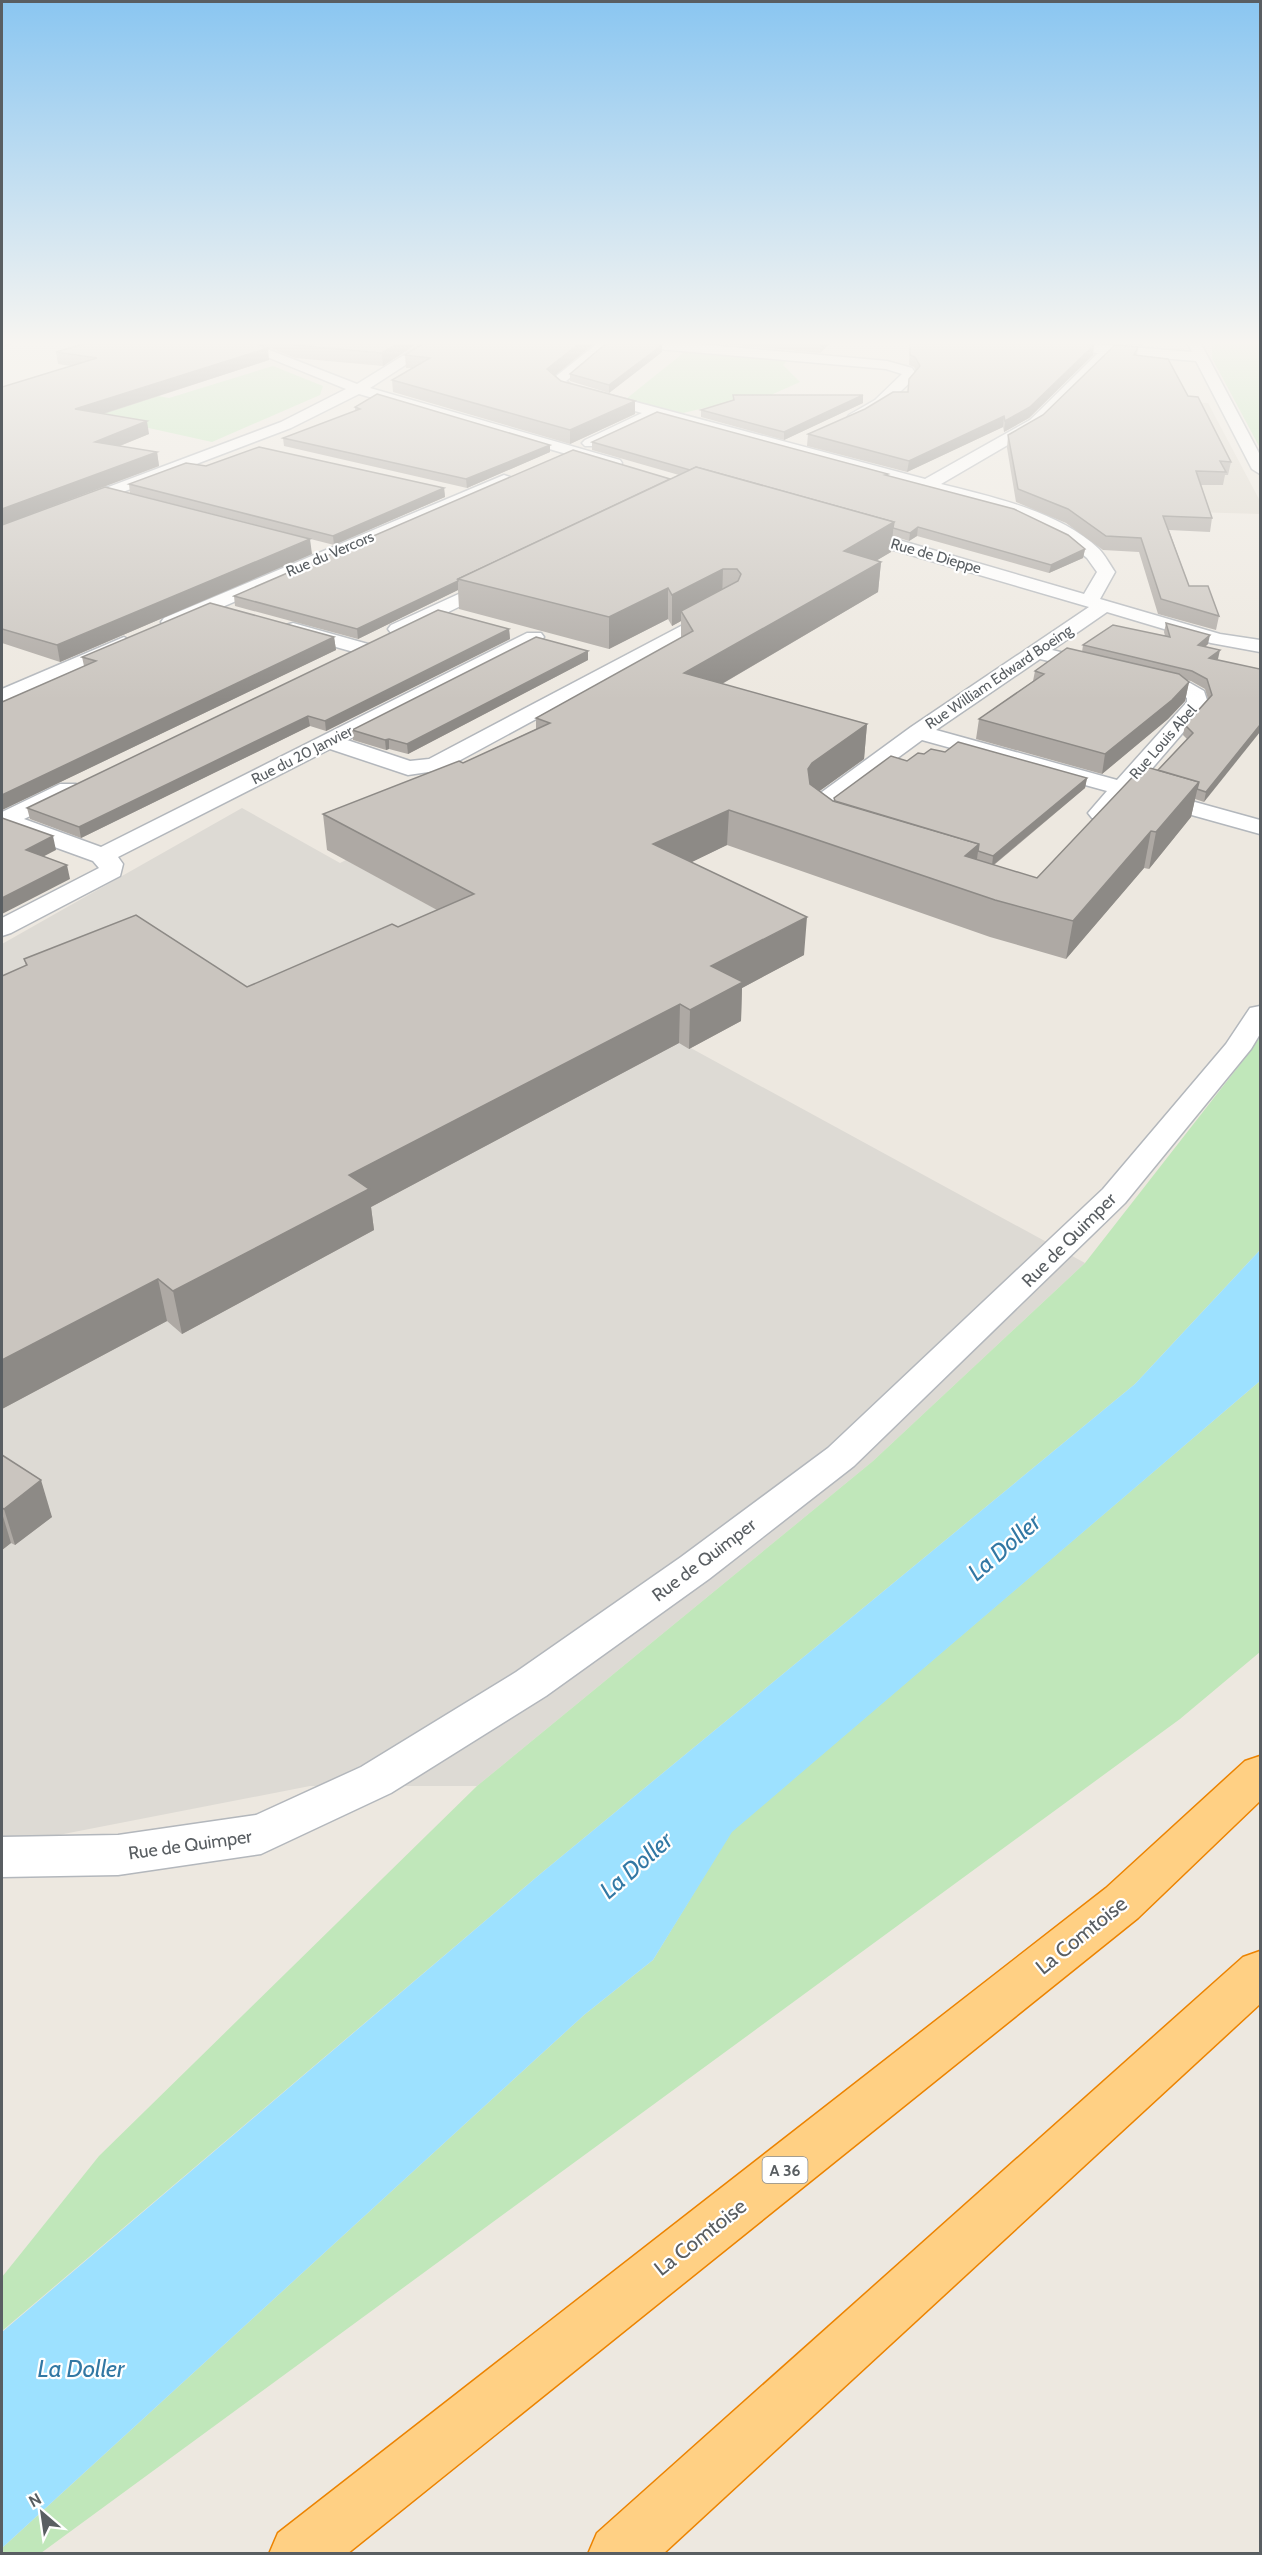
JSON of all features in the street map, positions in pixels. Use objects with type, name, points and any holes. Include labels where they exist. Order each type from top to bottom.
[{"type":"highway","name":"La Comtoise","points":[[299,2553],[1122,1903],[1260,1774]]},
{"type":"highway","points":[[618,2553],[1260,1973]]},
{"type":"street","points":[[2,533],[193,461]]},
{"type":"street","points":[[607,461],[627,467]]},
{"type":"street","points":[[844,461],[1013,508],[1074,538],[1094,554],[1106,572],[1097,591],[1096,602]]},
{"type":"street","points":[[928,484],[968,461]]},
{"type":"street","name":"Rue du Vercors","points":[[2,696],[520,473]]},
{"type":"street","points":[[446,490],[468,495]]},
{"type":"street","points":[[109,494],[131,500]]},
{"type":"street","name":"Rue de Dieppe","points":[[837,528],[1218,639],[1260,646]]},
{"type":"street","points":[[312,546],[334,552]]},
{"type":"street","points":[[339,658],[522,569]]},
{"type":"street","name":"Rue William Edward Boeing","points":[[919,732],[1037,651],[1096,602]]},
{"type":"street","points":[[209,606],[241,615]]},
{"type":"street","points":[[329,741],[408,768],[435,765],[729,606]]},
{"type":"street","points":[[436,611],[466,619]]},
{"type":"street","points":[[274,624],[361,648]]},
{"type":"street","points":[[506,629],[557,643]]},
{"type":"street","name":"Rue du 20 Janvier","points":[[2,928],[107,864],[329,741],[534,637]]},
{"type":"street","name":"Rue Louis Abel","points":[[1037,651],[1183,687],[1197,695],[1198,703],[1084,829]]},
{"type":"street","points":[[603,655],[626,662]]},
{"type":"street","points":[[862,836],[840,830],[821,818],[819,805],[919,732]]},
{"type":"street","name":"Rue William Edward Boeing","points":[[919,732],[1260,827]]},
{"type":"street","points":[[3,821],[80,783]]},
{"type":"street","points":[[3,821],[107,864]]},
{"type":"street","name":"Rue de Quimper","points":[[2,1857],[118,1855],[261,1834],[376,1780],[531,1684],[695,1568],[840,1457],[1114,1196],[1237,1049],[1260,1014]]},
{"type":"shaded area","points":[[1149,461],[1239,461],[1260,501],[1260,514],[1159,511]]},
{"type":"shaded area","points":[[242,808],[340,863],[346,860],[1085,1263],[873,1461],[477,1786],[310,1786],[2,1846],[2,944]]},
{"type":"green space","points":[[1260,1032],[1260,1250],[1135,1384],[539,1875],[2,2331],[2,2277],[99,2156],[477,1786],[873,1461],[1085,1263],[1245,1058]]},
{"type":"green space","points":[[1260,1381],[1260,1652],[1180,1719],[41,2553],[2,2554],[2,2548],[584,2015],[653,1960],[731,1832]]},
{"type":"water","name":"La Doller","points":[[1260,1250],[1260,1381],[732,1832],[653,1960],[584,2015],[2,2548],[2,2332],[539,1875],[1135,1384]]},
{"type":"building","points":[[2,461],[132,461],[2,509]]},
{"type":"building","points":[[219,461],[323,461],[444,488],[333,536],[129,484],[186,463],[206,466]]},
{"type":"building","points":[[387,461],[510,461],[466,479]]},
{"type":"building","points":[[547,461],[611,461],[670,479],[357,629],[234,596]]},
{"type":"building","points":[[659,461],[840,461],[1014,509],[1068,535],[1085,549],[1051,565],[918,527],[910,533],[893,528],[894,522],[696,467],[690,470]]},
{"type":"building","points":[[1013,461],[1220,461],[1226,472],[1196,471],[1212,518],[1163,516],[1189,586],[1208,586],[1219,616],[1161,599],[1141,538],[1106,536],[1068,509],[1018,489]]},
{"type":"building","points":[[696,467],[894,522],[844,551],[881,562],[684,673],[867,724],[812,763],[808,769],[810,784],[833,801],[979,844],[965,856],[1037,878],[1143,766],[1199,782],[1156,832],[1151,831],[1073,921],[995,900],[729,810],[653,844],[807,917],[711,966],[743,982],[690,1010],[680,1004],[349,1175],[369,1189],[173,1291],[158,1279],[2,1360],[2,976],[27,965],[24,959],[136,915],[247,987],[392,924],[398,927],[474,894],[323,814],[459,761],[463,763],[550,723],[536,718],[693,631],[681,611],[738,581],[741,574],[737,569],[723,569],[672,595],[668,588],[609,617],[458,579]]},
{"type":"building","points":[[105,487],[310,539],[57,645],[2,629],[2,525]]},
{"type":"building","points":[[210,603],[334,637],[2,795],[2,702],[96,661],[82,657]]},
{"type":"building","points":[[438,610],[509,629],[325,721],[308,716],[79,827],[27,808]]},
{"type":"building","points":[[1166,623],[1210,635],[1198,645],[1220,650],[1209,658],[1260,669],[1260,725],[1206,792],[1197,789],[1199,782],[1158,770],[1193,733],[1185,725],[1212,695],[1207,679],[1192,671],[1083,645],[1113,625],[1170,637]]},
{"type":"building","points":[[536,637],[588,651],[407,744],[352,730]]},
{"type":"building","points":[[1067,648],[1179,674],[1189,682],[1172,700],[1105,754],[979,719],[1044,674],[1035,671]]},
{"type":"building","points":[[958,742],[1087,778],[993,856],[978,851],[979,844],[835,801],[834,798],[891,756],[907,761],[918,753],[924,754],[931,749],[945,752]]},
{"type":"building","points":[[2,818],[53,836],[26,850],[67,865],[2,898]]},
{"type":"building","points":[[2,1455],[41,1480],[4,1509],[2,1508]]}]
